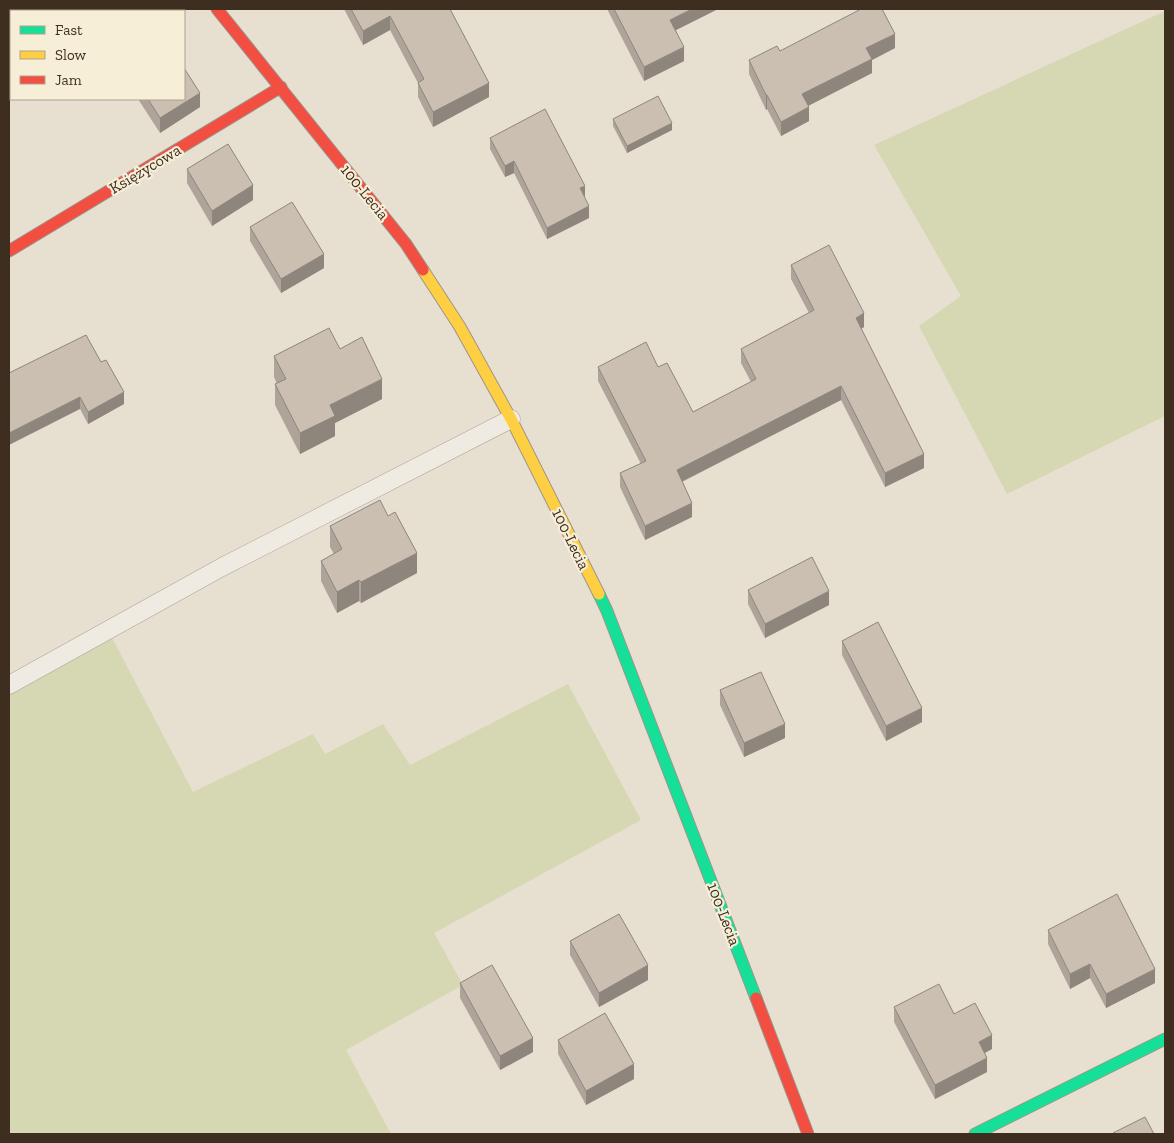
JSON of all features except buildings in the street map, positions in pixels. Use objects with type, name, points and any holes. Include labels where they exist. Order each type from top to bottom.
[{"type":"street","name":"100-Lecia","points":[[217,9],[406,244],[460,327],[511,419],[607,612],[808,1134]]},
{"type":"street","name":"Księżycowa","points":[[9,251],[281,87]]},
{"type":"street","points":[[975,1134],[1165,1039]]},
{"type":"lane","points":[[9,685],[222,567],[511,419]]},
{"type":"green space","points":[[1165,11],[1165,416],[1007,494],[919,326],[961,296],[874,145]]},
{"type":"green space","points":[[108,630],[193,792],[313,734],[325,754],[383,724],[410,765],[568,684],[641,820],[434,933],[463,985],[346,1050],[391,1134],[9,1134],[9,685]]},
{"type":"traffic: fast","points":[[599,594],[756,998]]},
{"type":"traffic: fast","points":[[975,1134],[1165,1039]]},
{"type":"traffic: slow","points":[[423,270],[460,327],[511,419],[599,594]]},
{"type":"traffic: jam","points":[[217,9],[406,244],[423,270]]},
{"type":"traffic: jam","points":[[9,251],[281,87]]},
{"type":"traffic: jam","points":[[756,998],[808,1134]]}]
